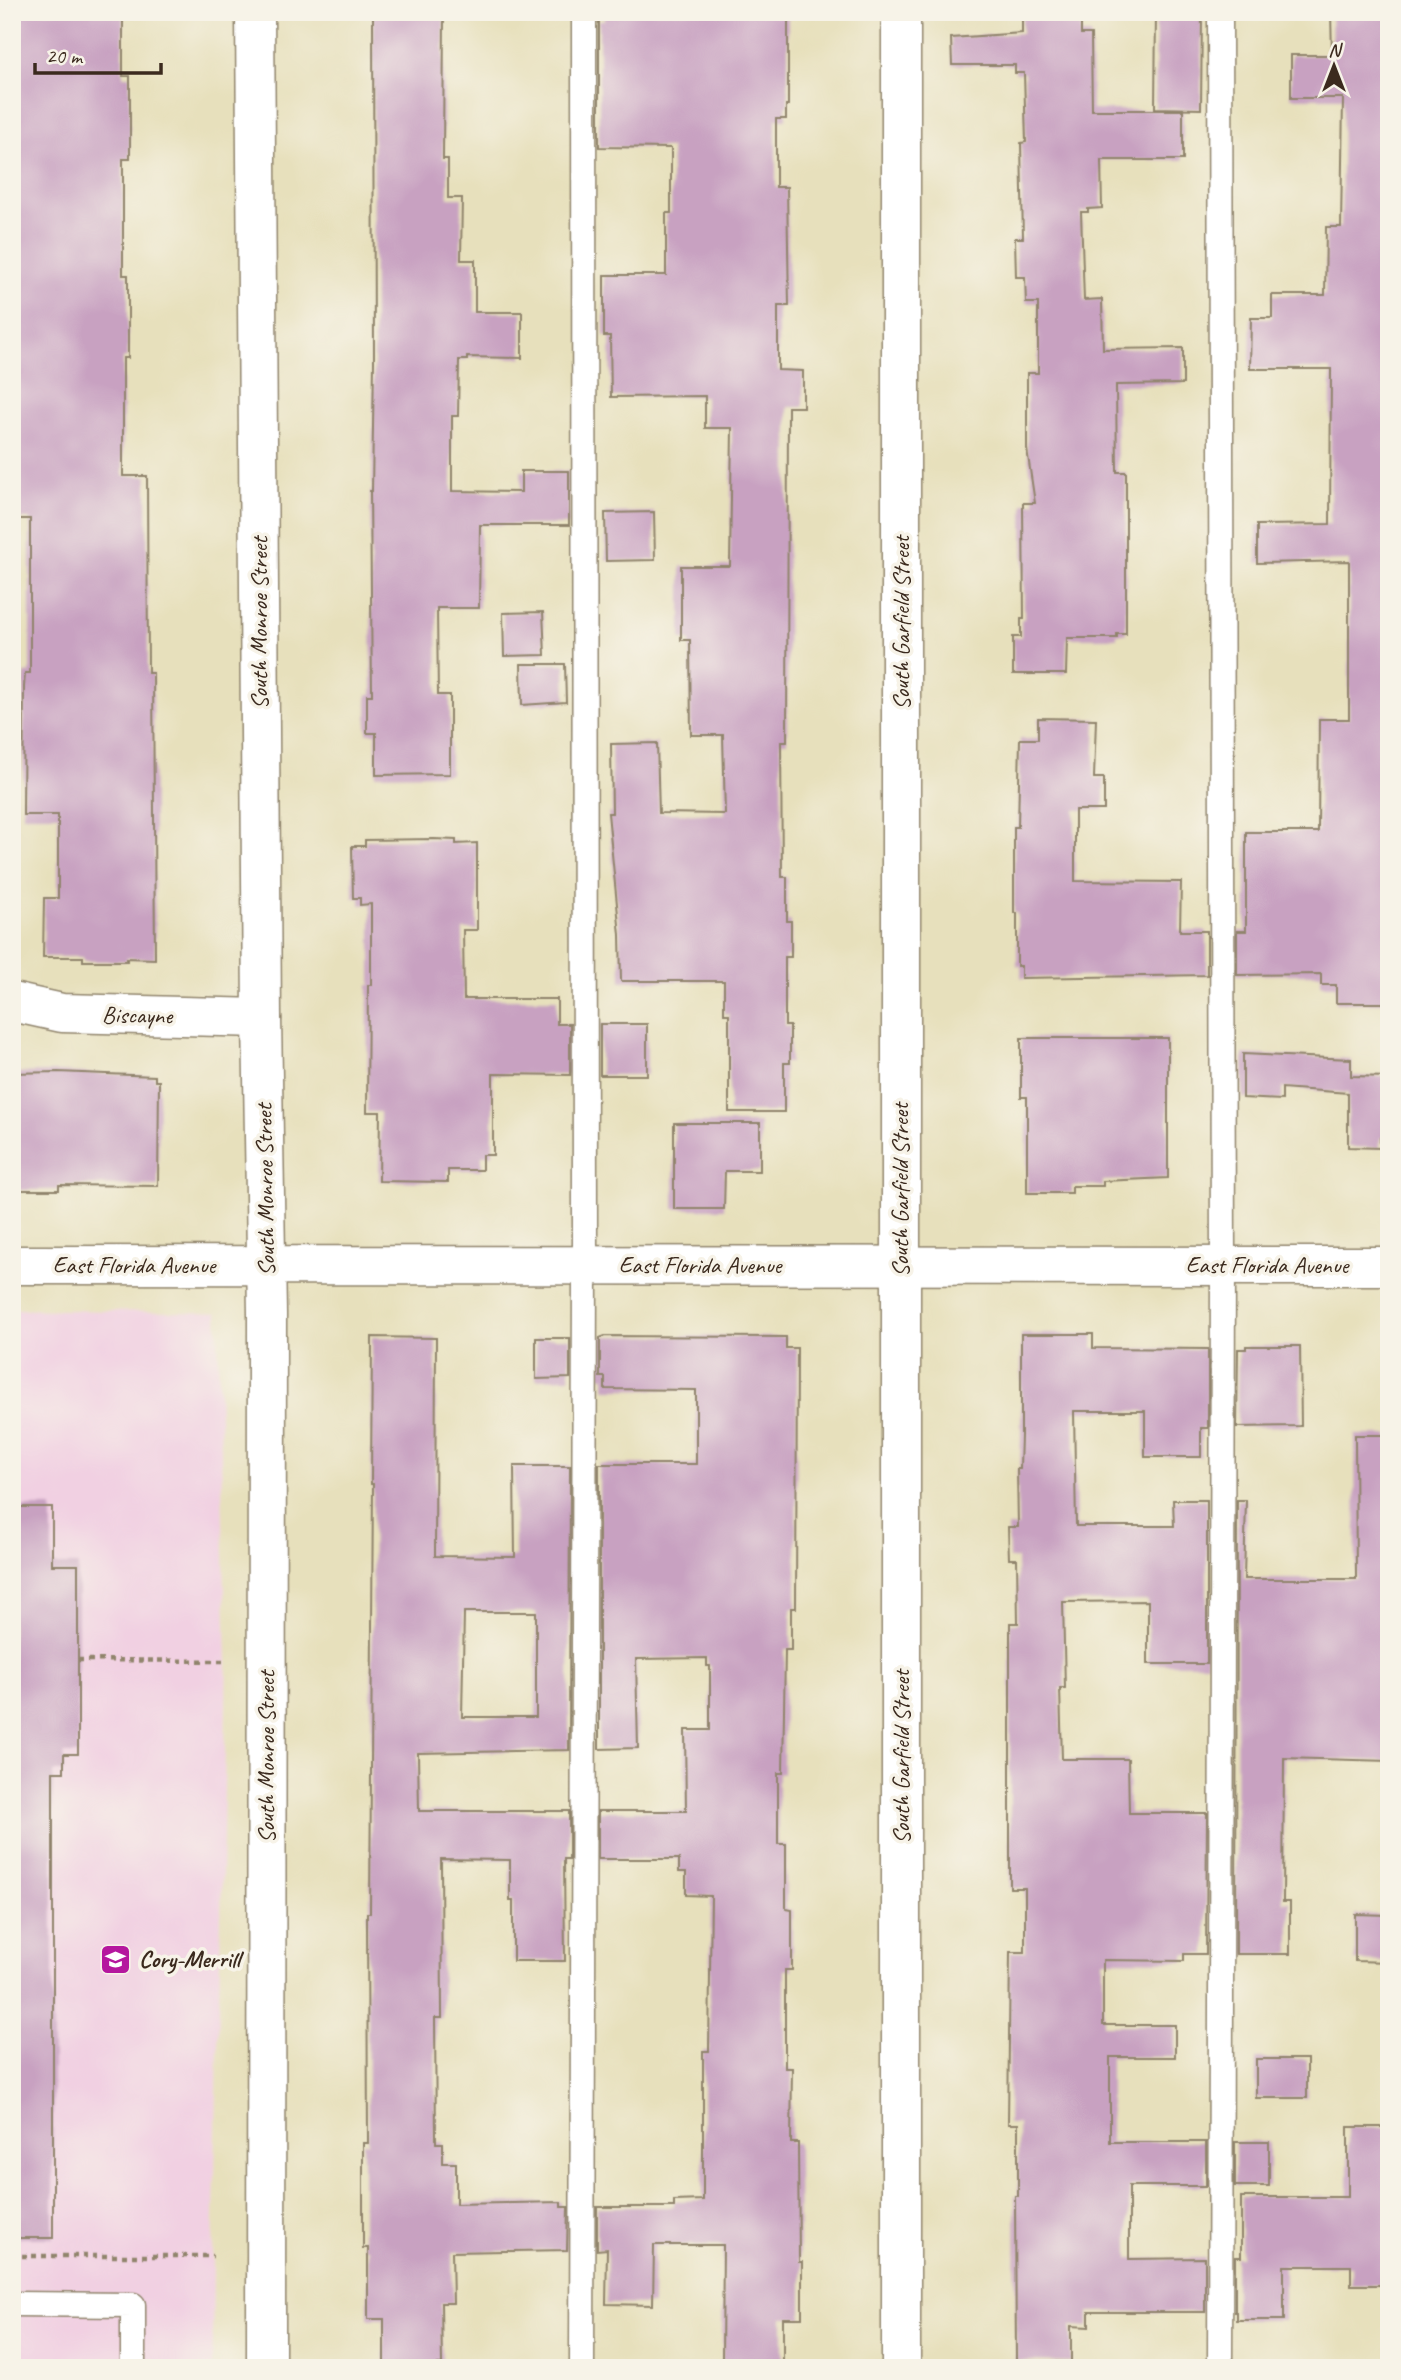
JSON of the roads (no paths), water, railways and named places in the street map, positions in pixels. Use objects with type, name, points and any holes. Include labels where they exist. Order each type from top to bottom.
[{"type":"street","name":"South Monroe Street","points":[[255,12],[262,1018],[267,1265],[266,2368]]},
{"type":"street","name":"South Garfield Street","points":[[901,12],[901,2368]]},
{"type":"street","name":"Biscayne","points":[[12,1002],[62,1013],[262,1018]]},
{"type":"street","name":"East Florida Avenue","points":[[12,1265],[1389,1266]]},
{"type":"lane","points":[[582,2368],[584,12]]},
{"type":"lane","points":[[1220,12],[1223,1265],[1220,2368]]},
{"type":"lane","points":[[12,2304],[133,2305],[133,2368]]},
{"type":"place","name":"Cory-Merrill","points":[[116,1959]]}]
